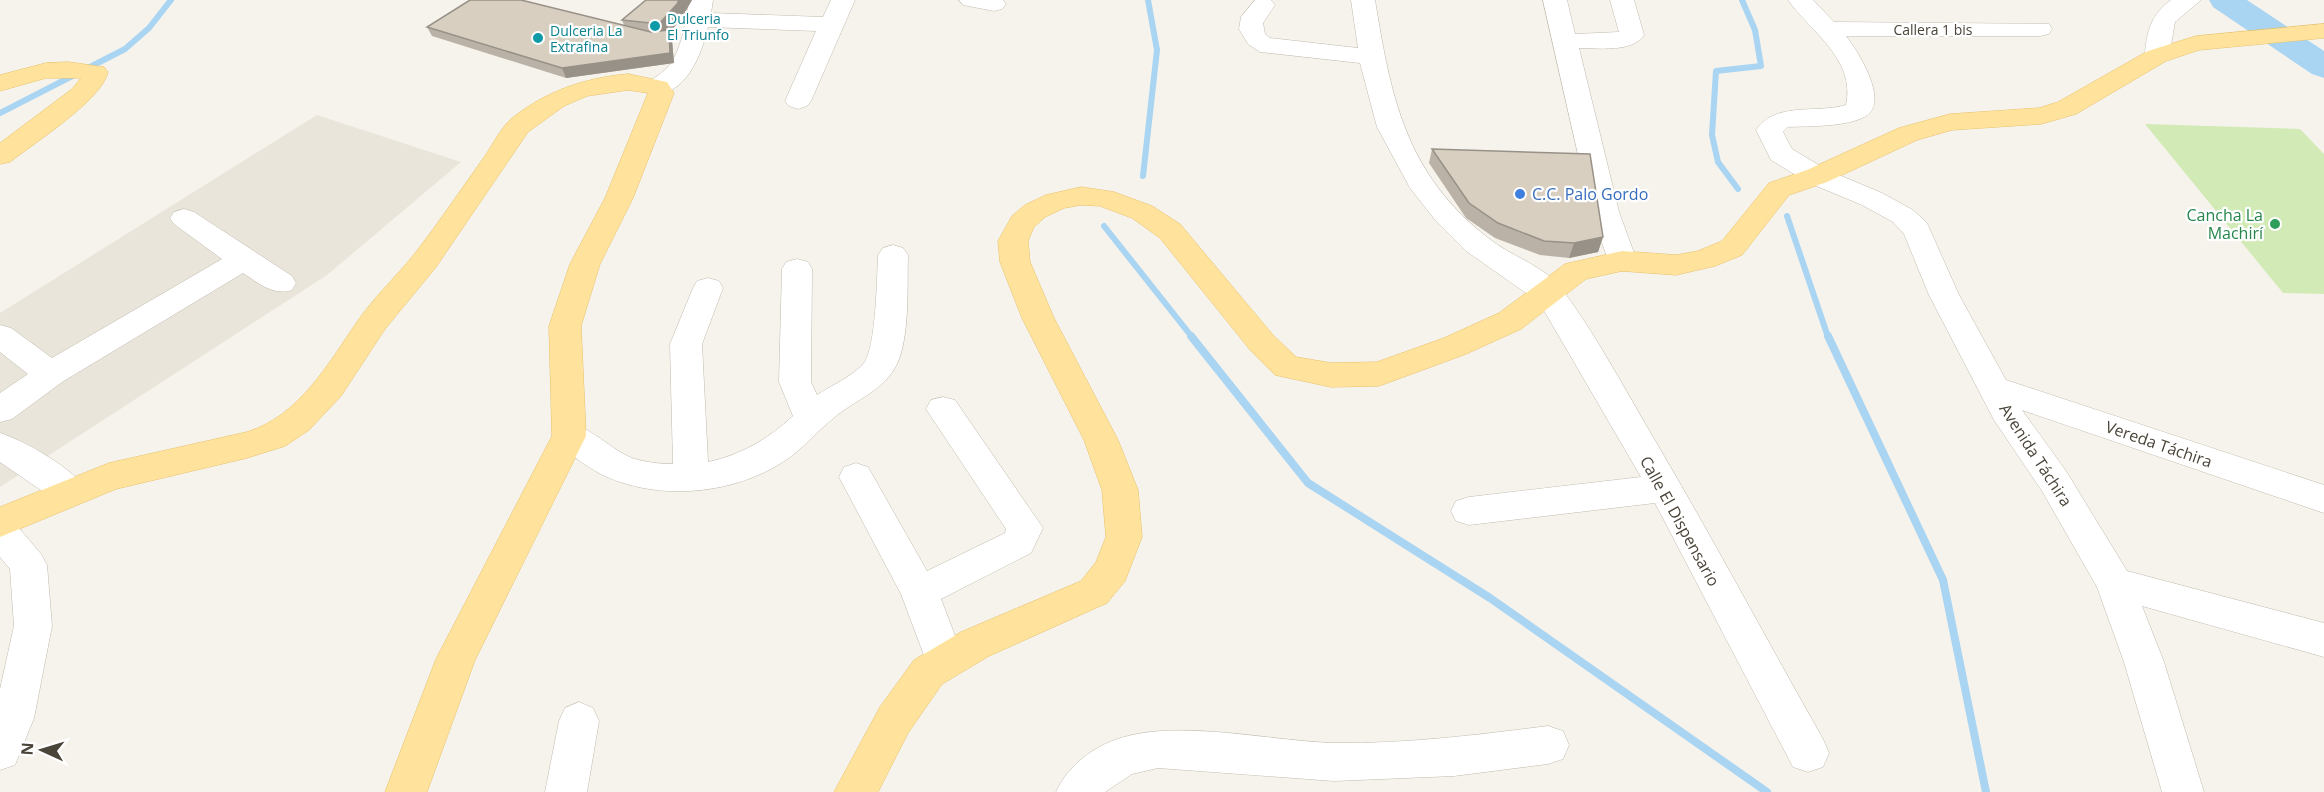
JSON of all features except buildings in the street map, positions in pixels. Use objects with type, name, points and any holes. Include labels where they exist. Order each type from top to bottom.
[{"type":"main road","points":[[855,792],[894,720],[928,672],[975,644],[1094,592],[1112,570],[1124,537],[1120,490],[1101,440],[1038,318],[1015,262],[1013,241],[1022,222],[1035,211],[1056,201],[1081,196],[1104,198],[1142,212],[1170,231],[1240,313],[1262,343],[1286,367],[1331,375],[1379,374],[1446,350],[1510,321],[1575,271],[1622,261],[1676,265],[1705,259],[1731,248],[1779,189],[1817,176],[1880,145],[1950,122],[2041,116],[2067,108],[2157,56],[2196,43],[2324,31]]},
{"type":"main road","points":[[0,83],[34,73],[67,67],[94,72],[93,81],[81,94],[0,156]]},
{"type":"main road","points":[[0,524],[109,477],[247,446],[273,437],[297,421],[329,388],[374,321],[426,260],[519,126],[555,101],[578,90],[603,84],[628,82],[658,87],[661,93],[657,108],[619,198],[585,264],[565,326],[569,436],[456,659],[406,792]]},
{"type":"street","points":[[798,101],[843,0]]},
{"type":"street","points":[[1363,0],[1383,107],[1406,160],[1444,214],[1477,245],[1547,292]]},
{"type":"street","points":[[1555,0],[1605,212],[1622,261]]},
{"type":"street","points":[[1565,41],[1616,41],[1632,35],[1622,0]]},
{"type":"street","points":[[1800,0],[1826,29]]},
{"type":"street","points":[[2157,56],[2158,31],[2164,20],[2189,0]]},
{"type":"street","points":[[1263,5],[1254,13],[1250,23],[1250,33],[1258,43],[1269,47],[1372,57]]},
{"type":"street","points":[[658,87],[677,73],[700,10],[831,24]]},
{"type":"street","name":"Callera 1 bis","points":[[1826,29],[2040,29]]},
{"type":"street","name":"Avenida Táchira","points":[[1826,29],[1855,67],[1862,87],[1862,100],[1858,110],[1837,117],[1781,120],[1769,130],[1781,154],[1817,176],[1872,199],[1903,216],[1917,230],[1944,295],[2011,420],[2054,481],[2114,583],[2144,662],[2183,792]]},
{"type":"street","points":[[184,218],[243,260],[281,283]]},
{"type":"street","points":[[569,436],[621,468],[659,478],[692,478],[748,464],[787,442],[811,418],[871,375],[881,363],[892,288],[893,255]]},
{"type":"street","points":[[0,410],[51,374],[243,260]]},
{"type":"street","points":[[797,269],[795,382],[811,418]]},
{"type":"street","points":[[692,478],[686,344],[708,288]]},
{"type":"street","name":"Calle El Dispensario","points":[[1547,292],[1581,343],[1808,753]]},
{"type":"street","points":[[0,336],[51,374]]},
{"type":"street","name":"Vereda Táchira","points":[[1994,388],[2324,500]]},
{"type":"street","points":[[919,592],[1018,543],[1024,528],[944,409]]},
{"type":"street","points":[[0,446],[36,467],[70,492]]},
{"type":"street","points":[[856,477],[919,592],[945,662]]},
{"type":"street","points":[[1469,511],[1663,488]]},
{"type":"street","points":[[0,531],[28,565],[33,626],[14,718],[0,751]]},
{"type":"street","points":[[2114,583],[2324,640]]},
{"type":"street","points":[[566,792],[579,721]]},
{"type":"street","points":[[1077,792],[1095,773],[1124,756],[1158,749],[1334,762],[1454,757],[1548,745]]},
{"type":"shaded area","points":[[317,115],[461,162],[327,275],[0,487],[0,313]]},
{"type":"green space","name":"Cancha La Machirí","points":[[2145,124],[2300,129],[2324,154],[2324,294],[2283,293]]},
{"type":"waterway","points":[[0,113],[125,49],[149,28],[171,0]]},
{"type":"waterway","points":[[1143,176],[1157,50],[1148,0]]},
{"type":"waterway","points":[[1738,189],[1718,162],[1712,135],[1716,71],[1761,66],[1755,30],[1742,0]]},
{"type":"waterway","points":[[2225,0],[2324,67]]},
{"type":"waterway","points":[[1787,216],[1828,337]]},
{"type":"waterway","points":[[1104,226],[1192,337]]},
{"type":"waterway","points":[[1191,336],[1308,483],[1490,598],[1767,792]]},
{"type":"waterway","points":[[1828,336],[1943,580],[1986,792]]},
{"type":"place","name":"Dulceria El Triunfo","points":[[655,26]]},
{"type":"place","name":"Dulceria La Extrafina","points":[[538,38]]},
{"type":"place","name":"C.C. Palo Gordo","points":[[1520,194]]},
{"type":"place","name":"Cancha La Machirí","points":[[2275,224]]}]
